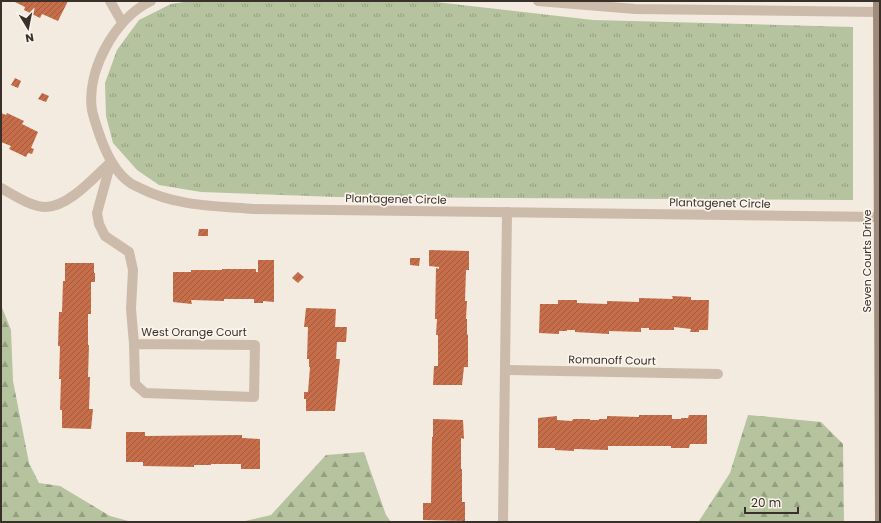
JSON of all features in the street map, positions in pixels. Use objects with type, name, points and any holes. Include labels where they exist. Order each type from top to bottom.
[{"type":"street","points":[[110,1],[122,22]]},
{"type":"street","name":"Plantagenet Circle","points":[[150,1],[122,22],[114,33],[99,63],[92,93],[92,110],[98,131],[111,162],[129,182],[147,192],[177,202],[252,209],[880,217]]},
{"type":"street","points":[[538,1],[878,12]]},
{"type":"street","name":"Seven Courts Drive","points":[[878,1],[880,522]]},
{"type":"street","points":[[1,188],[30,203],[46,207],[61,204],[73,197],[111,162]]},
{"type":"street","name":"West Orange Court","points":[[111,162],[97,213],[99,224],[105,236],[129,252],[133,270],[131,309],[135,384],[144,394],[254,397],[255,345],[134,344]]},
{"type":"street","points":[[503,522],[507,212]]},
{"type":"street","name":"Romanoff Court","points":[[505,370],[718,374]]},
{"type":"green space","points":[[191,1],[427,1],[593,20],[853,27],[853,200],[337,197],[201,192],[159,185],[137,170],[113,143],[106,116],[105,83],[117,50],[139,20],[171,4]]},
{"type":"green space","points":[[1,305],[11,330],[13,381],[29,463],[39,483],[60,486],[110,516],[132,522],[1,522]]},
{"type":"green space","points":[[748,415],[821,422],[843,444],[844,522],[696,522],[699,521],[730,473]]},
{"type":"green space","points":[[364,452],[386,515],[391,522],[241,522],[271,515],[326,455]]},
{"type":"building","points":[[13,1],[68,1],[58,21],[42,14],[40,18],[24,10],[25,7]]},
{"type":"building","points":[[15,78],[21,81],[18,88],[11,85]]},
{"type":"building","points":[[42,93],[49,96],[46,102],[38,99]]},
{"type":"building","points":[[1,113],[6,115],[7,113],[24,121],[22,124],[38,132],[31,148],[34,149],[32,154],[28,153],[26,157],[9,149],[11,146],[1,142]]},
{"type":"building","points":[[199,229],[208,229],[208,236],[198,236]]},
{"type":"building","points":[[429,250],[469,251],[469,270],[466,270],[465,301],[467,301],[466,319],[468,335],[468,367],[464,367],[462,385],[433,385],[434,366],[438,366],[438,335],[436,335],[437,319],[435,319],[436,268],[439,269],[439,267],[429,266]]},
{"type":"building","points":[[410,258],[420,258],[419,266],[410,265]]},
{"type":"building","points":[[258,260],[274,260],[274,302],[263,301],[263,303],[254,303],[254,299],[224,299],[224,301],[191,300],[192,304],[173,302],[173,272],[191,272],[191,270],[256,269],[256,272],[258,272]]},
{"type":"building","points":[[65,263],[94,263],[95,282],[91,282],[91,314],[88,314],[88,377],[90,377],[89,409],[93,409],[91,429],[62,428],[62,410],[60,410],[61,379],[59,379],[60,346],[58,346],[59,312],[62,312]]},
{"type":"building","points":[[298,272],[304,277],[298,283],[292,278]]},
{"type":"building","points":[[672,296],[691,297],[691,300],[709,300],[708,330],[690,332],[691,329],[674,327],[674,330],[649,330],[649,328],[641,328],[641,332],[609,331],[609,334],[575,332],[575,330],[559,331],[559,334],[539,333],[540,304],[558,304],[558,300],[577,300],[577,303],[607,304],[607,301],[639,302],[639,298],[673,299]]},
{"type":"building","points":[[306,308],[336,309],[335,327],[347,327],[346,342],[337,342],[336,359],[340,359],[335,411],[306,411],[306,399],[304,399],[304,392],[308,392],[310,367],[309,359],[307,359],[308,327],[304,327]]},
{"type":"building","points":[[639,415],[672,415],[672,419],[681,419],[688,418],[689,415],[707,415],[707,444],[690,444],[689,448],[671,448],[671,446],[608,446],[608,450],[574,449],[574,451],[555,450],[555,448],[538,448],[538,418],[557,416],[557,420],[572,421],[573,419],[607,419],[607,416],[639,417]]},
{"type":"building","points":[[433,419],[463,420],[464,439],[461,438],[461,469],[462,502],[465,502],[465,521],[423,520],[423,503],[431,503]]},
{"type":"building","points":[[126,432],[145,432],[145,436],[242,435],[242,438],[260,439],[260,469],[241,469],[241,464],[194,465],[194,467],[143,466],[143,462],[126,462]]}]
